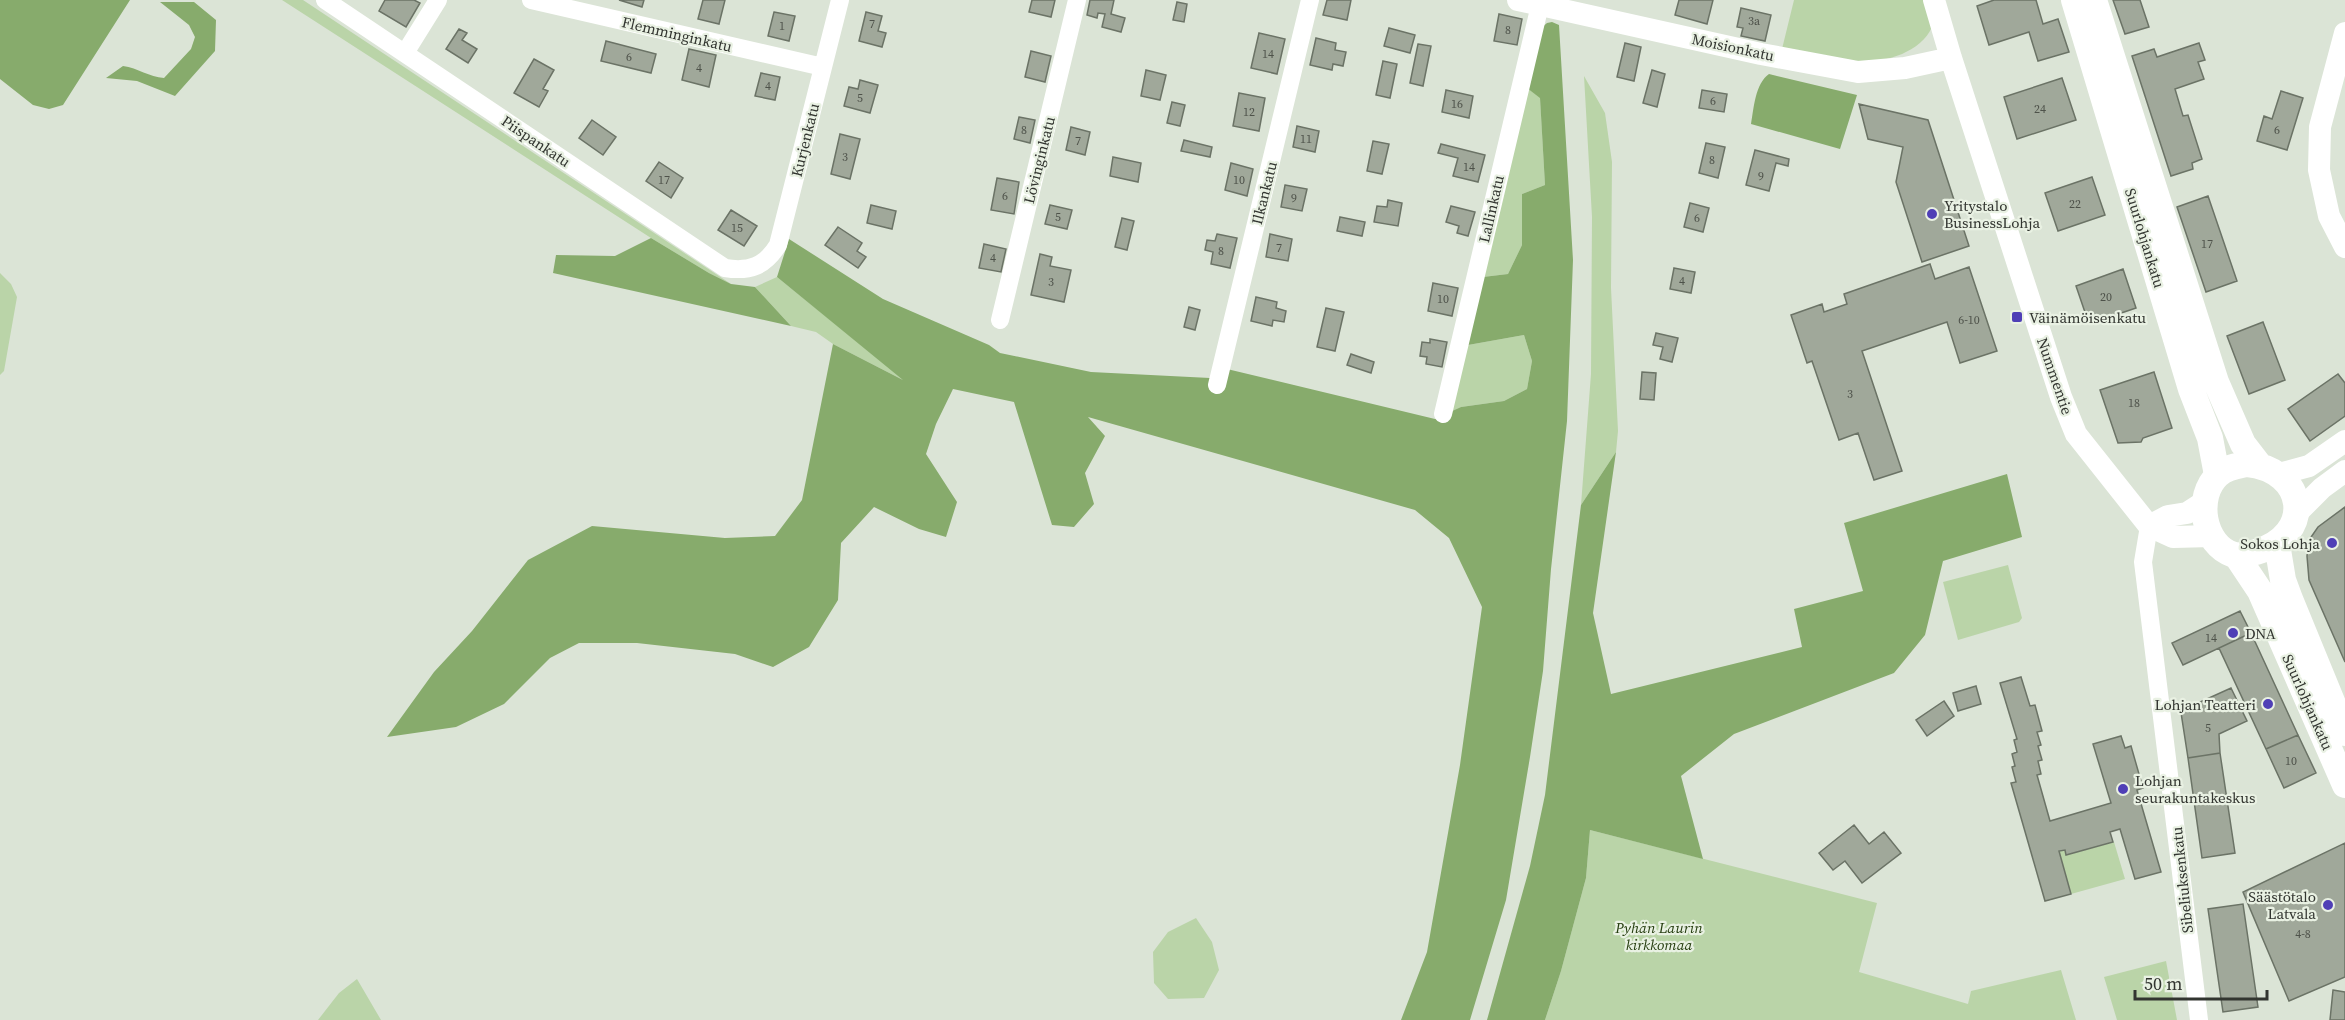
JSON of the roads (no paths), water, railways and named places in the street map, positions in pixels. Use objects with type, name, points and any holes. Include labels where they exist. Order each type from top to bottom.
[{"type":"main road","name":"Suurlohjankatu","points":[[2074,0],[2191,389],[2210,438],[2217,475]]},
{"type":"main road","name":"Suurlohjankatu","points":[[2094,0],[2216,382],[2243,444],[2269,470]]},
{"type":"main road","points":[[2235,466],[2269,470],[2286,481],[2294,494],[2295,515],[2288,533],[2277,544],[2252,553],[2236,555],[2218,544],[2212,536],[2205,520],[2204,502],[2207,489],[2217,475],[2235,466]]},
{"type":"main road","name":"Suurlohjankatu","points":[[2277,544],[2283,580],[2345,733]]},
{"type":"main road","name":"Suurlohjankatu","points":[[2236,555],[2260,591],[2345,785]]},
{"type":"street","name":"Piispankatu","points":[[325,0],[725,268],[740,270],[752,268]]},
{"type":"street","points":[[405,53],[438,0]]},
{"type":"street","name":"Flemminginkatu","points":[[531,0],[823,67]]},
{"type":"street","name":"Kurjenkatu","points":[[752,268],[769,259],[778,245],[840,0]]},
{"type":"street","name":"Lövinginkatu","points":[[1000,320],[1077,0]]},
{"type":"street","name":"Ilkankatu","points":[[1218,385],[1310,0]]},
{"type":"street","name":"Moisionkatu","points":[[1518,0],[1761,54],[1858,72],[1905,68],[1951,58]]},
{"type":"street","name":"Nummentie","points":[[1934,0],[2061,397],[2076,434],[2149,526]]},
{"type":"street","name":"Lallinkatu","points":[[1443,414],[1540,5]]},
{"type":"street","points":[[2345,33],[2320,127],[2319,170],[2329,216],[2345,247]]},
{"type":"street","points":[[2269,470],[2309,466],[2345,441]]},
{"type":"street","points":[[2295,515],[2322,488],[2345,471]]},
{"type":"street","points":[[2149,526],[2168,516],[2187,513],[2204,502]]},
{"type":"street","points":[[2149,526],[2173,537],[2212,536]]},
{"type":"street","name":"Sibeliuksenkatu","points":[[2149,526],[2143,562],[2199,1020]]},
{"type":"place","name":"Yritystalo BusinessLohja","points":[[1932,214]]},
{"type":"place","name":"Väinämöisenkatu","points":[[2017,317]]},
{"type":"place","name":"Sokos Lohja","points":[[2332,543]]},
{"type":"place","name":"DNA","points":[[2233,633]]},
{"type":"place","name":"Lohjan Teatteri","points":[[2268,704]]},
{"type":"place","name":"Lohjan seurakuntakeskus","points":[[2123,789]]},
{"type":"place","name":"Säästötalo Latvala","points":[[2328,905]]},
{"type":"park label","name":"Pyhän Laurin kirkkomaa","points":[[1659,936]]}]
